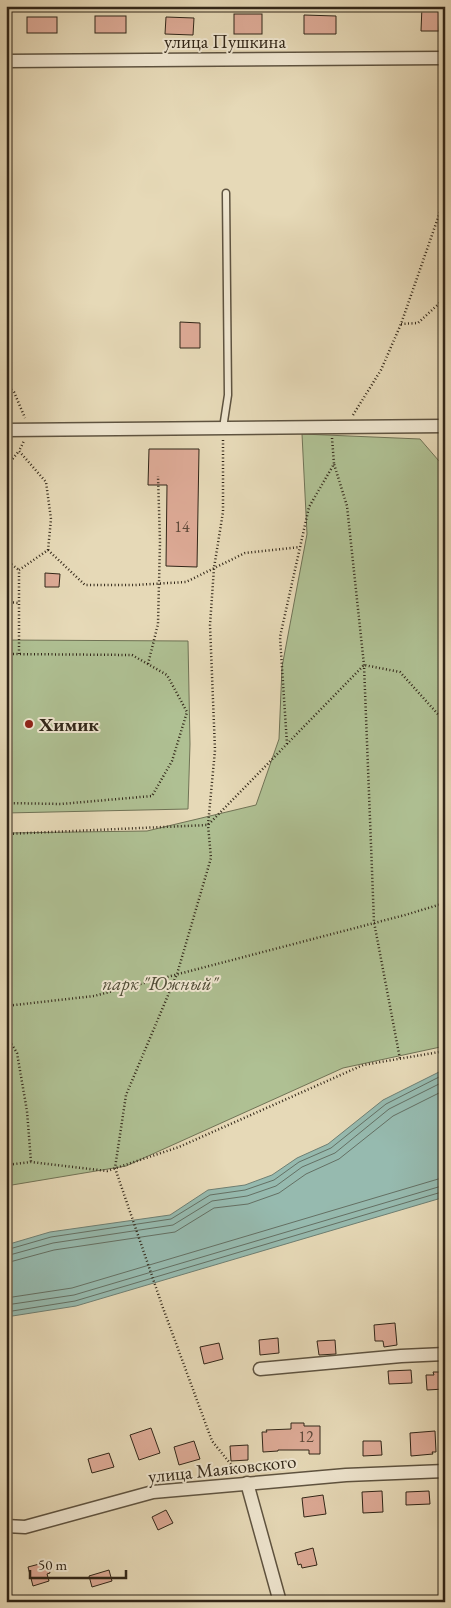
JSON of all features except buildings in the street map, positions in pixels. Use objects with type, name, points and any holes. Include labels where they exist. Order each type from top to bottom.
[{"type":"street","name":"улица Пушкина","points":[[6,61],[445,58]]},
{"type":"street","points":[[6,430],[445,426]]},
{"type":"street","points":[[260,1369],[401,1356],[445,1354]]},
{"type":"street","name":"улица Маяковского","points":[[6,1526],[25,1527],[153,1492],[346,1475],[445,1471]]},
{"type":"street","points":[[247,1483],[280,1602]]},
{"type":"lane","points":[[223,428],[228,395],[226,193]]},
{"type":"path","points":[[346,427],[381,370],[401,324],[440,212],[445,205]]},
{"type":"path","points":[[401,324],[418,323],[445,298]]},
{"type":"path","points":[[6,385],[14,392],[30,430],[19,451],[6,468]]},
{"type":"path","points":[[331,427],[334,464],[347,506],[364,665],[374,922],[400,1059]]},
{"type":"path","points":[[223,428],[223,512],[214,568],[210,625],[215,750],[208,825],[211,858],[177,974],[126,1095],[115,1168],[163,1308],[212,1440],[247,1483]]},
{"type":"path","points":[[19,451],[46,482],[52,519],[48,550],[19,570]]},
{"type":"path","points":[[287,744],[280,637],[309,507],[334,464]]},
{"type":"path","points":[[148,664],[158,624],[160,542],[158,476]]},
{"type":"path","points":[[48,550],[85,586],[186,582],[245,553],[300,547]]},
{"type":"path","points":[[6,560],[19,570]]},
{"type":"path","points":[[19,570],[19,654]]},
{"type":"path","points":[[6,602],[19,603]]},
{"type":"path","points":[[6,654],[132,654],[168,676],[187,712],[172,761],[152,796],[61,804],[6,803]]},
{"type":"path","points":[[364,665],[400,672],[445,722]]},
{"type":"path","points":[[6,834],[208,825],[364,665]]},
{"type":"path","points":[[6,1006],[94,996],[445,903]]},
{"type":"path","points":[[6,1035],[17,1053],[27,1111],[31,1162]]},
{"type":"path","points":[[6,1165],[31,1162],[107,1171],[179,1147],[363,1065],[445,1052]]},
{"type":"green space","name":"парк \"Южный\"","points":[[302,434],[420,439],[445,468],[445,1046],[343,1068],[126,1166],[6,1186],[6,833],[147,831],[256,805],[279,739],[282,667],[307,534]]},
{"type":"green space","points":[[6,640],[188,641],[190,744],[188,809],[6,813]]},
{"type":"water","points":[[445,1069],[445,1195],[438,1199],[76,1306],[6,1317],[6,1245],[50,1232],[170,1215],[208,1190],[245,1185],[272,1175],[297,1158],[328,1144],[383,1100]]},
{"type":"place","name":"Химик","points":[[29,724]]}]
